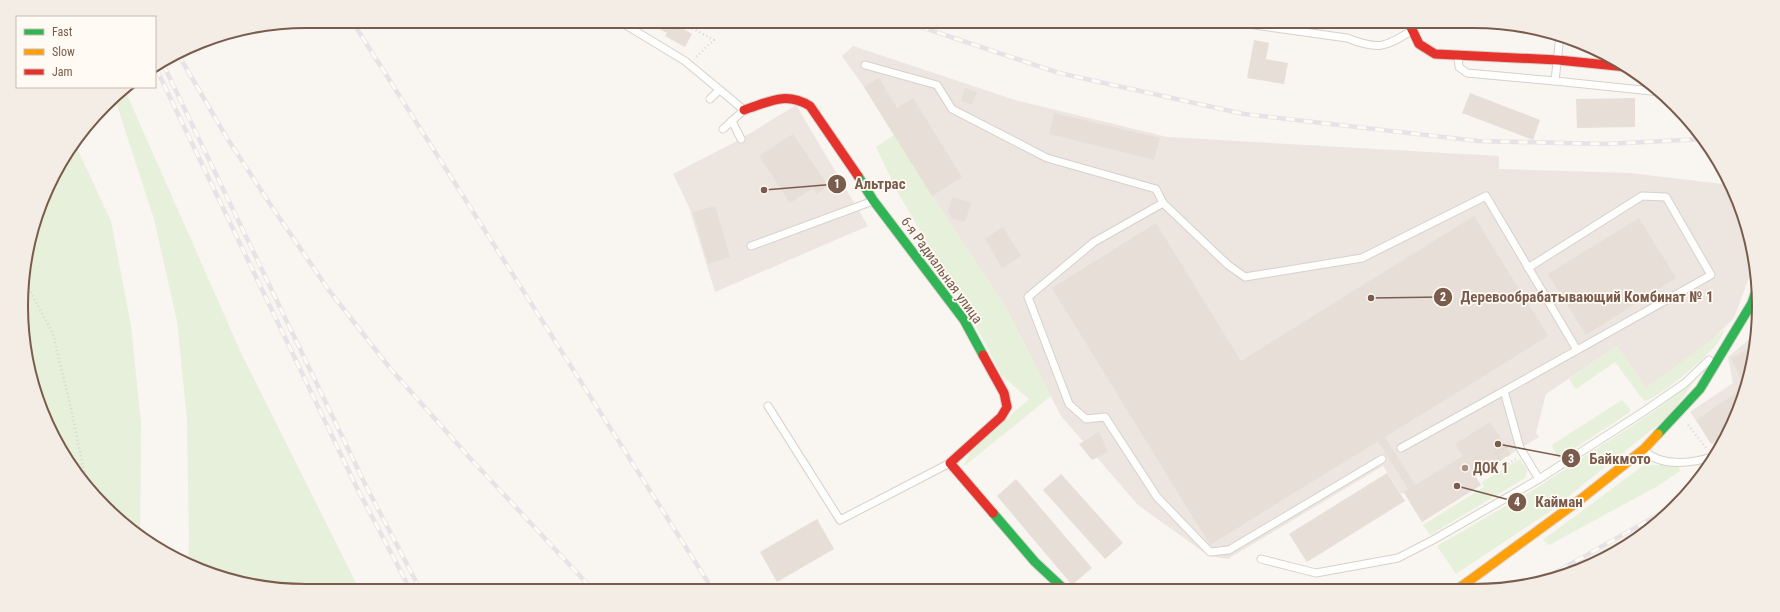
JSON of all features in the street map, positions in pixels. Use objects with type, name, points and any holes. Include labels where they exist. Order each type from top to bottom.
[{"type":"street","points":[[1411,28],[1419,44],[1435,54],[1558,60],[1614,66]]},
{"type":"street","name":"6-я Радиальная улица","points":[[744,110],[782,98],[798,99],[810,106],[840,147],[873,200],[964,320],[1004,392],[1007,407],[1001,416],[950,463]]},
{"type":"street","points":[[1465,584],[1581,499],[1644,449],[1700,389],[1752,303]]},
{"type":"street","points":[[950,463],[1035,562],[1059,584]]},
{"type":"lane","points":[[630,28],[689,64],[744,110],[723,129]]},
{"type":"lane","points":[[1276,28],[1347,38],[1363,44],[1383,47],[1412,31]]},
{"type":"lane","points":[[1555,81],[1559,42]]},
{"type":"lane","points":[[1458,56],[1459,67],[1467,73],[1650,91]]},
{"type":"lane","points":[[865,65],[937,85],[952,109],[1047,158],[1156,189],[1163,203],[1228,265],[1244,277],[1362,258],[1486,196],[1577,350]]},
{"type":"lane","points":[[710,99],[719,90]]},
{"type":"lane","points":[[732,121],[741,139]]},
{"type":"lane","points":[[1401,448],[1711,275],[1666,197],[1642,196],[1528,268]]},
{"type":"lane","points":[[751,246],[873,200]]},
{"type":"lane","points":[[1163,203],[1094,242],[1028,297],[1069,404],[1086,419],[1105,417],[1157,497],[1210,552],[1229,550],[1382,459]]},
{"type":"lane","points":[[1261,559],[1316,573],[1398,558],[1433,540],[1539,479],[1643,412],[1685,383],[1732,336]]},
{"type":"lane","points":[[1504,391],[1517,440],[1523,454],[1539,479]]},
{"type":"lane","points":[[768,406],[840,520],[950,463]]},
{"type":"lane","points":[[1644,449],[1651,457],[1668,462],[1689,462],[1706,458]]},
{"type":"path","points":[[689,64],[714,40],[691,28]]},
{"type":"path","points":[[29,289],[53,334],[70,404],[83,473]]},
{"type":"path","points":[[1679,413],[1711,452]]},
{"type":"path","points":[[1517,440],[1496,453],[1504,466],[1523,454]]},
{"type":"shaded area","points":[[853,46],[1015,100],[1167,137],[1499,156],[1499,169],[1630,173],[1724,184],[1743,234],[1750,274],[1734,318],[1714,338],[1646,388],[1617,346],[1546,394],[1536,433],[1539,437],[1475,476],[1481,485],[1422,522],[1404,493],[1401,494],[1383,466],[1228,559],[1209,556],[1138,505],[1061,416],[1004,304],[932,196],[864,87],[842,56]]},
{"type":"shaded area","points":[[796,105],[868,226],[715,292],[689,207],[673,174],[741,139]]},
{"type":"shaded area","points":[[1750,339],[1743,378],[1731,412],[1714,446],[1690,412],[1733,383],[1728,357]]},
{"type":"green space","points":[[127,94],[242,355],[356,584],[270,582],[234,575],[188,557],[187,419],[177,321],[154,219],[116,103]]},
{"type":"green space","points":[[894,135],[932,196],[1004,304],[1051,396],[963,467],[971,451],[1029,399],[1002,376],[973,320],[898,193],[876,147]]},
{"type":"green space","points":[[77,149],[111,221],[131,326],[141,423],[140,529],[109,503],[85,475],[65,445],[49,412],[37,378],[30,342],[28,306],[30,270],[37,234],[49,200],[57,183],[65,167]]},
{"type":"green space","points":[[1725,329],[1711,351],[1693,368],[1651,399],[1644,401],[1615,362],[1576,389],[1569,379],[1617,346],[1646,388]]},
{"type":"green space","points":[[1696,379],[1670,415],[1549,512],[1456,574],[1437,546],[1535,489],[1653,412]]},
{"type":"green space","points":[[1622,400],[1630,409],[1630,412],[1560,458],[1557,457],[1552,445]]},
{"type":"green space","points":[[1520,459],[1527,470],[1525,478],[1430,535],[1423,525],[1484,487],[1482,482]]},
{"type":"green space","points":[[1644,465],[1678,465],[1680,471],[1656,487],[1549,545],[1543,540]]},
{"type":"green space","points":[[1629,536],[1613,547],[1578,564]]},
{"type":"building","points":[[658,28],[682,28],[692,34],[685,47],[665,36],[667,33]]},
{"type":"building","points":[[1254,40],[1269,43],[1266,59],[1288,63],[1284,84],[1247,78]]},
{"type":"building","points":[[879,78],[897,108],[913,98],[962,177],[932,196],[864,87]]},
{"type":"building","points":[[965,88],[977,92],[972,105],[961,101]]},
{"type":"building","points":[[1470,93],[1540,120],[1533,140],[1462,113]]},
{"type":"building","points":[[1635,98],[1635,127],[1577,128],[1576,99]]},
{"type":"building","points":[[1054,113],[1160,138],[1154,160],[1049,134]]},
{"type":"building","points":[[793,134],[828,186],[816,194],[813,188],[790,203],[759,156]]},
{"type":"building","points":[[836,181],[841,189],[833,194],[828,186]]},
{"type":"building","points":[[953,197],[971,203],[965,222],[951,218],[948,211]]},
{"type":"building","points":[[715,206],[730,257],[708,264],[693,212]]},
{"type":"building","points":[[1474,216],[1548,336],[1385,437],[1415,485],[1463,456],[1455,444],[1490,422],[1511,454],[1475,476],[1481,485],[1422,522],[1404,492],[1408,489],[1378,441],[1210,545],[1052,288],[1156,223],[1241,361]]},
{"type":"building","points":[[1639,218],[1676,278],[1586,335],[1548,274]]},
{"type":"building","points":[[1003,227],[1021,256],[1002,268],[985,239]]},
{"type":"building","points":[[1749,349],[1742,381],[1731,358]]},
{"type":"building","points":[[1738,392],[1731,412],[1718,439],[1711,444],[1696,420]]},
{"type":"building","points":[[1099,432],[1108,452],[1092,460],[1079,444]]},
{"type":"building","points":[[1387,473],[1405,501],[1307,562],[1289,534]]},
{"type":"building","points":[[1061,474],[1123,543],[1105,559],[1043,490]]},
{"type":"building","points":[[1016,479],[1092,568],[1073,584],[1071,584],[997,496]]},
{"type":"building","points":[[817,519],[834,549],[777,582],[760,552]]},
{"type":"railway","points":[[356,28],[709,584]]},
{"type":"railway","points":[[924,28],[1059,73],[1244,114],[1478,141],[1606,144],[1697,139]]},
{"type":"railway","points":[[180,58],[227,138],[328,289],[389,367],[469,457],[587,584]]},
{"type":"railway","points":[[164,67],[365,484],[417,584]]},
{"type":"railway","points":[[158,71],[357,488],[407,584]]},
{"type":"railway","points":[[1560,570],[1655,517]]},
{"type":"traffic: fast","points":[[858,176],[873,200],[964,320],[983,355]]},
{"type":"traffic: fast","points":[[1658,434],[1700,389],[1752,303]]},
{"type":"traffic: fast","points":[[993,513],[1035,562],[1059,584]]},
{"type":"traffic: slow","points":[[1465,584],[1581,499],[1644,449],[1658,434]]},
{"type":"traffic: jam","points":[[1411,28],[1419,44],[1435,54],[1558,60],[1614,66]]},
{"type":"traffic: jam","points":[[744,110],[777,99],[793,99],[810,106],[858,176]]},
{"type":"traffic: jam","points":[[983,355],[1004,393],[1007,407],[1001,417],[950,463],[993,513]]},
{"type":"place","name":"Альтрас","points":[[764,190]]},
{"type":"place","name":"Деревообрабатывающий Комбинат № 1","points":[[1371,298]]},
{"type":"place","name":"Байкмото","points":[[1498,444]]},
{"type":"place","name":"ДОК 1","points":[[1465,468]]},
{"type":"place","name":"Кайман","points":[[1457,486]]}]
